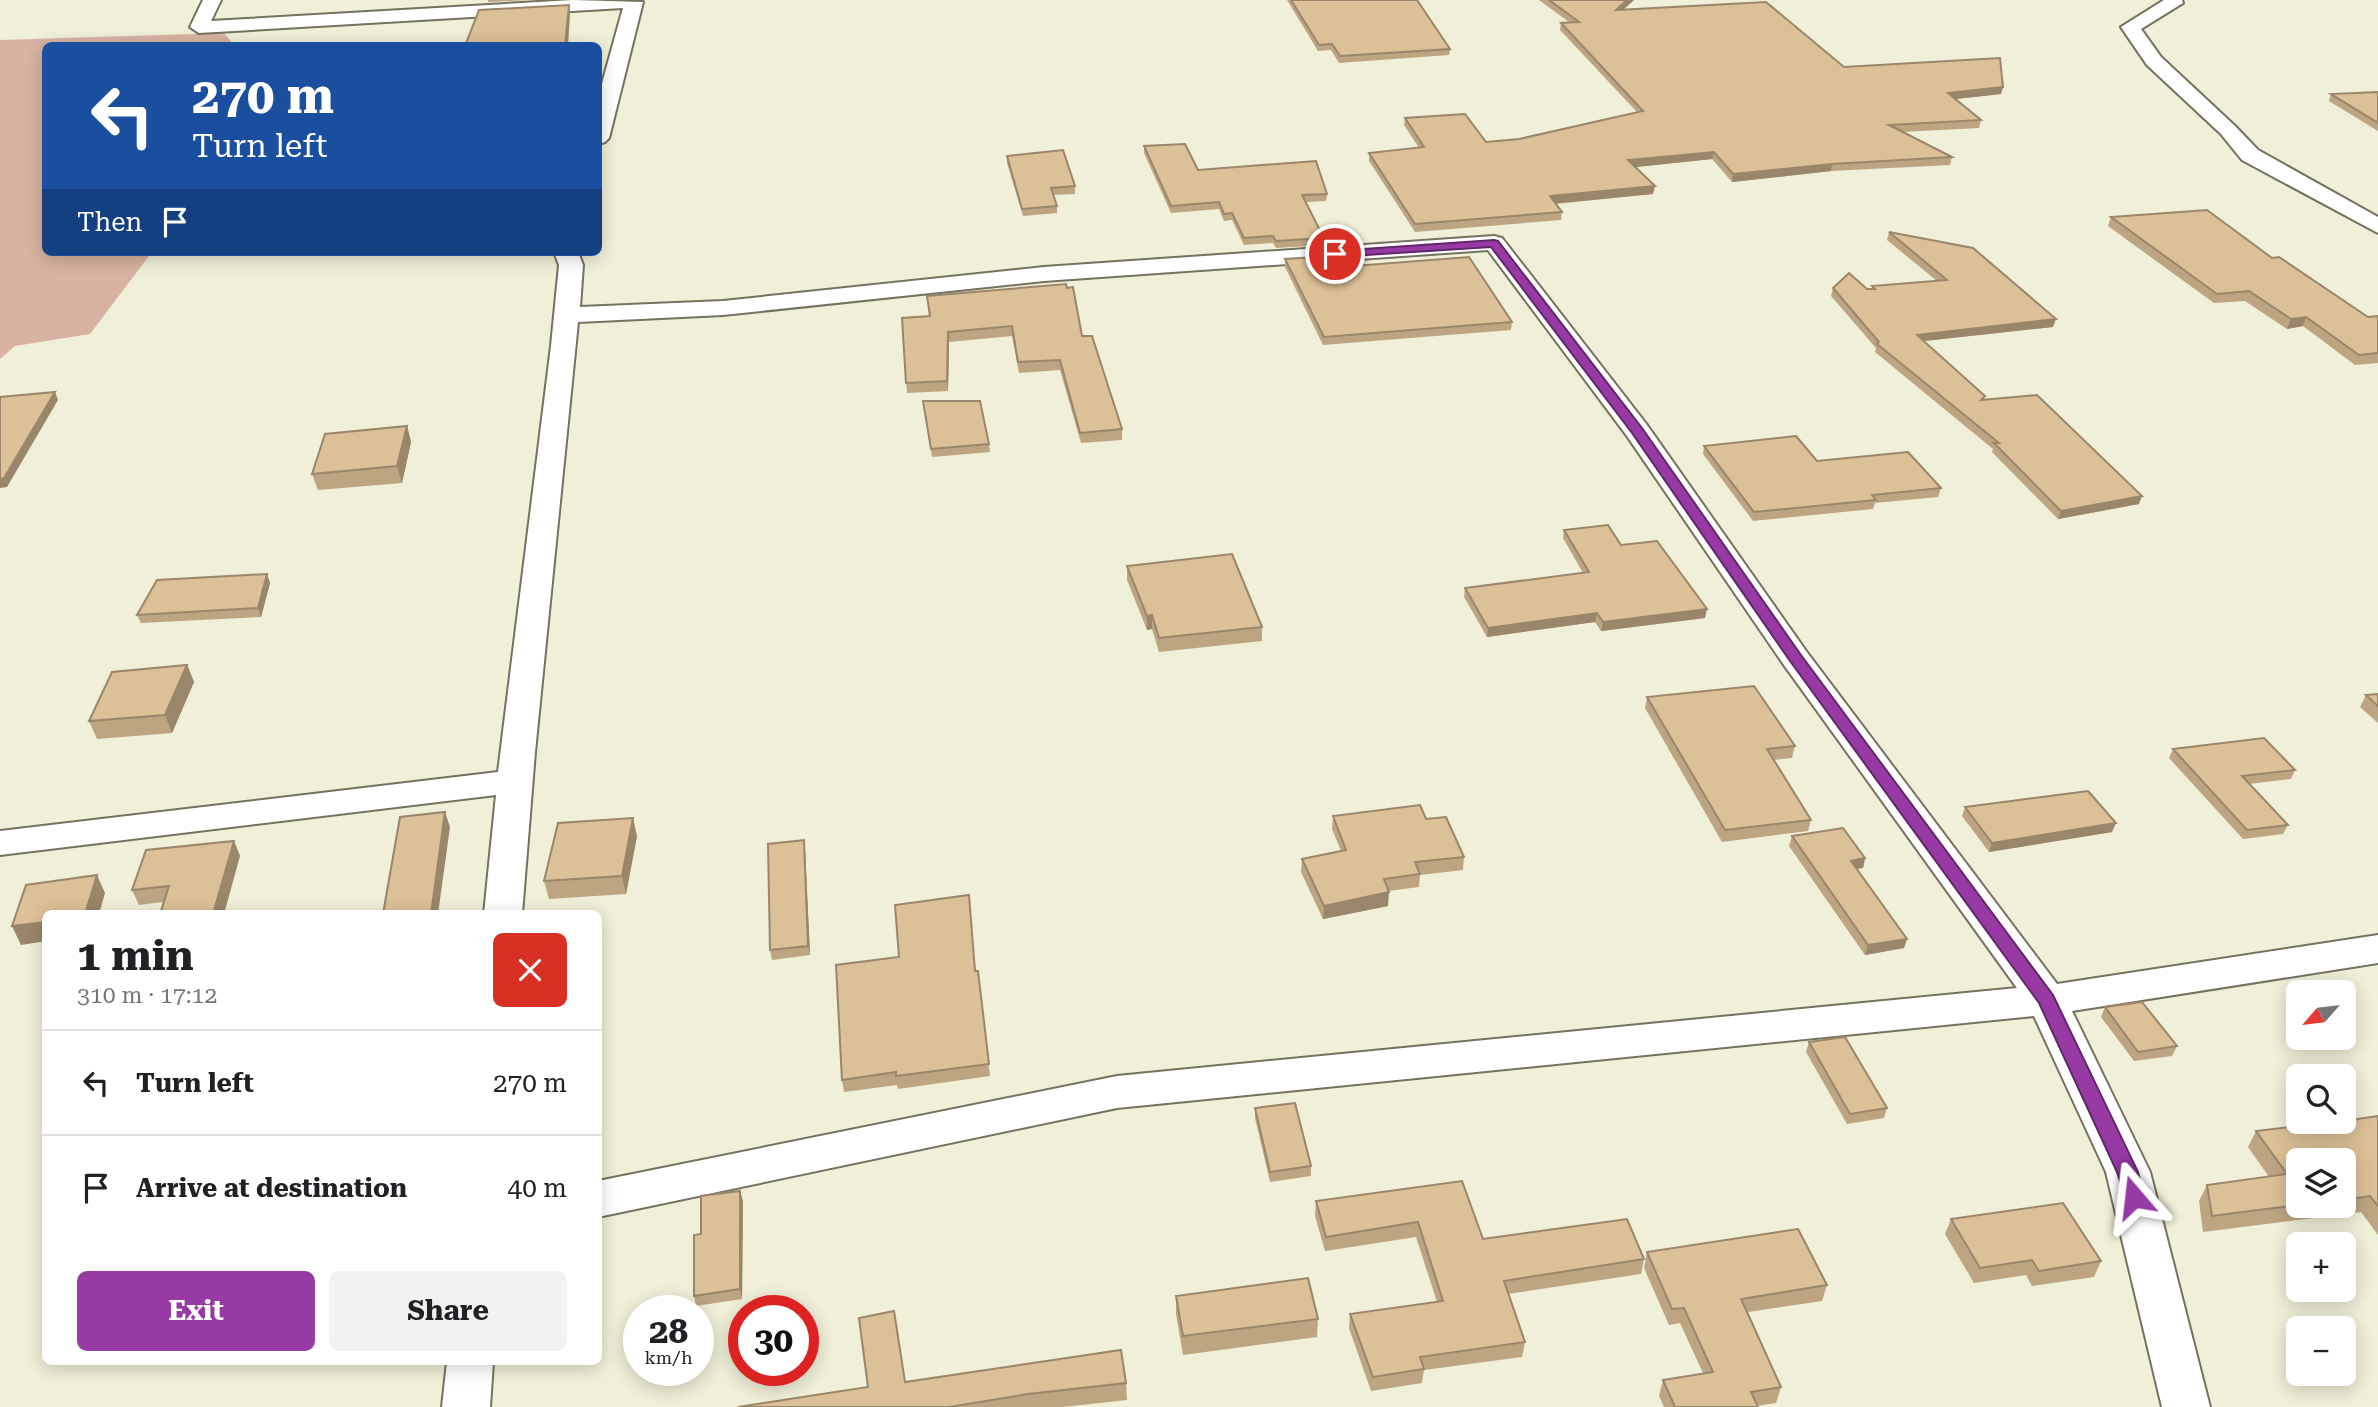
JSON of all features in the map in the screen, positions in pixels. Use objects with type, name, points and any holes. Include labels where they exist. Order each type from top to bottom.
[{"type":"street","points":[[212,0],[199,27],[634,2],[602,123]]},
{"type":"street","points":[[2174,0],[2174,3],[2130,27],[2154,61],[2228,130],[2250,155],[2378,226]]},
{"type":"street","points":[[567,315],[723,308],[1044,274],[1494,243],[1637,431],[1795,658],[2047,1000],[2128,1172],[2186,1407]]},
{"type":"street","points":[[503,910],[512,782],[567,315],[571,265],[568,256]]},
{"type":"street","points":[[0,843],[512,782]]},
{"type":"street","points":[[602,1198],[1117,1092],[2047,1000],[2378,949]]},
{"type":"street","points":[[466,1407],[470,1365]]},
{"type":"shaded area","points":[[224,33],[232,42],[42,42],[42,256],[149,256],[90,334],[15,346],[0,359],[0,40]]},
{"type":"building","points":[[1291,0],[1417,0],[1450,49],[1340,56],[1332,44],[1319,45]]},
{"type":"building","points":[[1549,0],[1627,0],[1616,10],[1766,2],[1844,67],[2000,58],[2003,87],[1948,93],[1981,120],[1889,125],[1952,157],[1832,164],[1733,174],[1714,152],[1628,160],[1655,186],[1550,196],[1562,212],[1415,224],[1369,153],[1424,147],[1405,118],[1465,114],[1486,142],[1519,139],[1643,111],[1561,23],[1579,22]]},
{"type":"building","points":[[569,5],[565,42],[467,42],[479,10]]},
{"type":"building","points":[[2378,92],[2378,123],[2331,94]]},
{"type":"building","points":[[1185,144],[1198,170],[1316,161],[1327,194],[1302,195],[1324,238],[1276,241],[1273,236],[1244,238],[1232,213],[1224,214],[1219,202],[1171,206],[1144,146]]},
{"type":"building","points":[[1063,150],[1075,186],[1051,188],[1057,206],[1022,209],[1007,156]]},
{"type":"building","points":[[2207,210],[2272,258],[2279,257],[2368,317],[2378,316],[2378,353],[2359,355],[2306,317],[2291,319],[2249,291],[2217,294],[2111,217]]},
{"type":"building","points":[[1889,232],[1973,248],[2056,319],[1917,335],[1985,396],[1981,400],[2037,395],[2142,496],[2061,511],[1994,443],[1999,443],[1877,344],[1879,342],[1833,288],[1849,273],[1867,289],[1875,289],[1872,286],[1947,280]]},
{"type":"building","points":[[1335,256],[1341,267],[1469,257],[1512,322],[1324,337],[1285,259]]},
{"type":"building","points":[[1066,284],[1067,288],[1073,287],[1082,336],[1092,336],[1122,429],[1080,433],[1060,360],[1018,362],[1012,326],[948,332],[947,381],[906,383],[902,318],[930,316],[927,296]]},
{"type":"building","points":[[55,392],[4,478],[0,479],[0,397]]},
{"type":"building","points":[[923,401],[980,401],[989,444],[931,449]]},
{"type":"building","points":[[407,426],[397,466],[312,474],[325,434]]},
{"type":"building","points":[[1796,436],[1817,461],[1908,452],[1941,488],[1872,495],[1876,500],[1754,512],[1704,446]]},
{"type":"building","points":[[1608,525],[1621,545],[1657,541],[1707,609],[1603,622],[1597,613],[1488,628],[1465,588],[1589,572],[1564,530]]},
{"type":"building","points":[[1232,554],[1262,627],[1159,638],[1152,615],[1147,616],[1127,566]]},
{"type":"building","points":[[267,574],[258,608],[137,615],[157,580]]},
{"type":"building","points":[[187,665],[165,715],[89,721],[112,672]]},
{"type":"building","points":[[1754,686],[1795,746],[1767,749],[1811,820],[1725,830],[1647,697]]},
{"type":"building","points":[[2378,694],[2378,706],[2366,695]]},
{"type":"building","points":[[2264,738],[2295,770],[2242,776],[2288,825],[2247,830],[2173,749]]},
{"type":"building","points":[[2088,791],[2116,823],[1992,843],[1965,807]]},
{"type":"building","points":[[1420,805],[1426,819],[1446,817],[1464,857],[1415,862],[1420,874],[1384,879],[1389,892],[1324,906],[1302,859],[1346,850],[1333,816]]},
{"type":"building","points":[[445,812],[432,910],[384,910],[400,817]]},
{"type":"building","points":[[633,818],[622,876],[544,881],[558,823]]},
{"type":"building","points":[[1843,828],[1865,858],[1851,861],[1907,939],[1868,945],[1792,836]]},
{"type":"building","points":[[804,840],[808,946],[770,950],[768,844]]},
{"type":"building","points":[[234,841],[214,910],[161,910],[169,886],[132,890],[146,850]]},
{"type":"building","points":[[97,875],[86,910],[42,910],[42,922],[12,926],[26,885]]},
{"type":"building","points":[[969,895],[975,971],[978,971],[989,1064],[896,1076],[896,1072],[842,1080],[836,965],[899,957],[895,905]]},
{"type":"building","points":[[2142,1002],[2177,1046],[2138,1052],[2105,1007]]},
{"type":"building","points":[[1845,1037],[1887,1108],[1850,1114],[1809,1042]]},
{"type":"building","points":[[1295,1103],[1311,1166],[1270,1172],[1255,1108]]},
{"type":"building","points":[[2378,1116],[2378,1206],[2370,1196],[2356,1198],[2356,1148],[2286,1148],[2286,1173],[2256,1131],[2286,1127],[2286,1134],[2356,1134],[2356,1119]]},
{"type":"building","points":[[2286,1174],[2286,1207],[2212,1216],[2207,1185]]},
{"type":"building","points":[[1462,1181],[1483,1239],[1627,1219],[1644,1259],[1504,1281],[1525,1342],[1420,1357],[1424,1369],[1373,1377],[1350,1314],[1443,1301],[1418,1222],[1326,1237],[1316,1201]]},
{"type":"building","points":[[740,1191],[740,1289],[694,1295],[694,1235],[701,1234],[701,1196]]},
{"type":"building","points":[[2063,1203],[2101,1261],[2039,1271],[2032,1260],[1980,1268],[1951,1219]]},
{"type":"building","points":[[1798,1229],[1827,1285],[1741,1299],[1781,1387],[1751,1392],[1758,1407],[1675,1407],[1663,1380],[1713,1372],[1684,1308],[1672,1309],[1647,1252]]},
{"type":"building","points":[[1308,1278],[1318,1319],[1183,1336],[1176,1296]]},
{"type":"building","points":[[894,1311],[905,1382],[1121,1350],[1126,1383],[1028,1394],[949,1407],[738,1407],[868,1387],[859,1318]]},
{"type":"route","points":[[1335,254],[1494,243],[1637,431],[1795,658],[2047,1000],[2128,1172],[2134,1197]]}]
